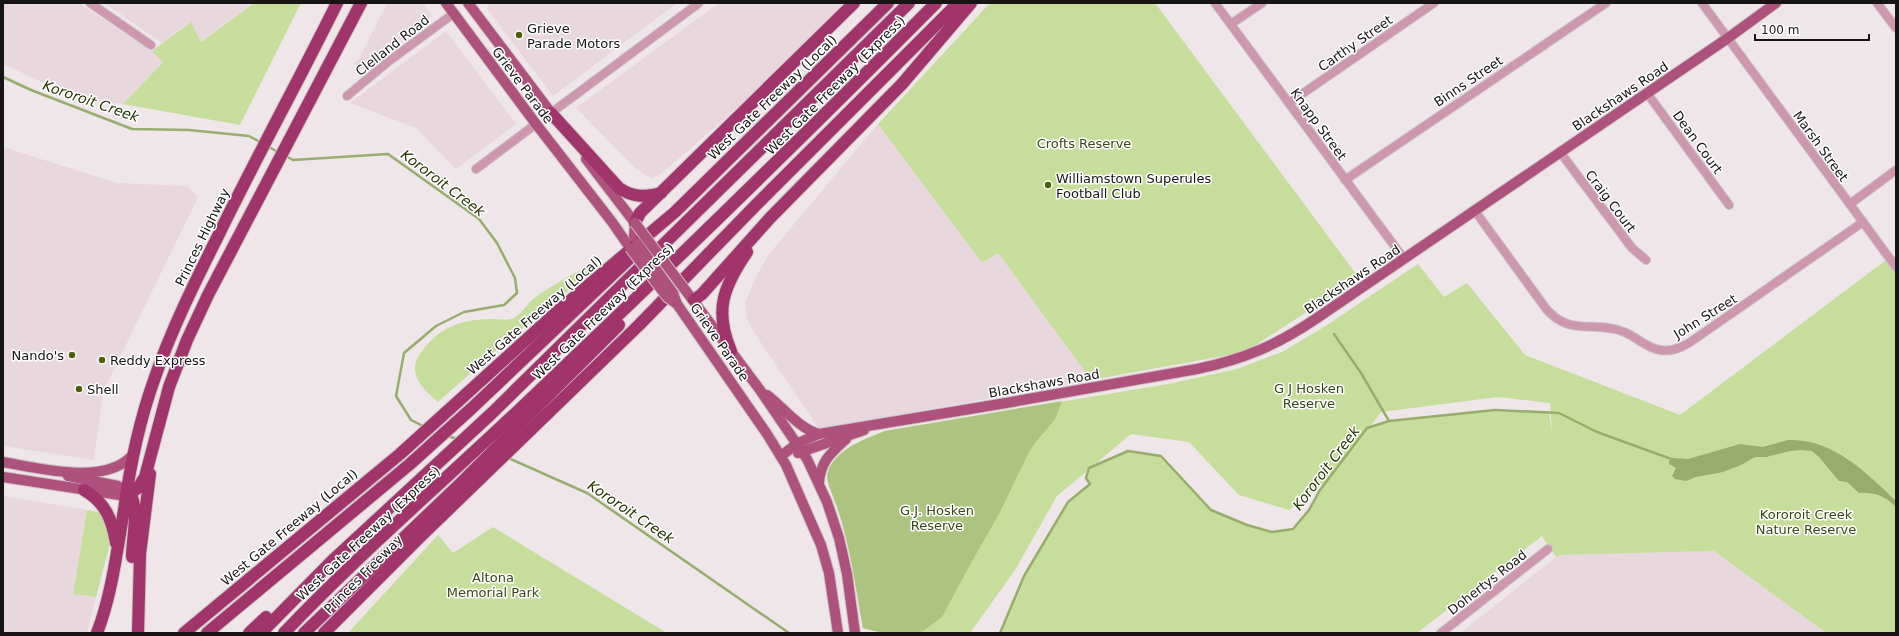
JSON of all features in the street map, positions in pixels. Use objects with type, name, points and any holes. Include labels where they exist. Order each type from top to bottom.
[{"type":"highway","name":"Princes Highway","points":[[97,633],[104,610],[117,550],[134,453],[150,391],[168,342],[190,291],[337,3]]},
{"type":"highway","points":[[138,608],[132,584],[135,511],[128,493],[142,483],[169,386],[184,345],[208,295],[360,3]]},
{"type":"highway","points":[[635,224],[638,215],[854,3]]},
{"type":"highway","name":"West Gate Freeway (Local)","points":[[184,633],[400,454],[559,310],[675,212],[888,3]]},
{"type":"highway","name":"West Gate Freeway (Express)","points":[[261,633],[332,561],[491,414],[909,3]]},
{"type":"highway","name":"West Gate Freeway (Express)","points":[[284,633],[363,552],[455,470],[514,423],[680,257],[800,141],[936,3]]},
{"type":"highway","points":[[304,633],[467,485],[528,433],[639,325],[762,199],[958,3]]},
{"type":"highway","points":[[690,296],[702,294],[770,218],[902,84],[971,3]]},
{"type":"highway","points":[[551,113],[619,188],[632,196],[641,197],[661,193]]},
{"type":"highway","points":[[207,633],[410,464],[607,281],[675,212]]},
{"type":"highway","points":[[731,351],[723,330],[721,314],[722,303],[742,258],[770,218]]},
{"type":"highway","points":[[150,391],[159,394],[169,386]]},
{"type":"highway","points":[[312,633],[421,536],[467,485],[514,423]]},
{"type":"highway","points":[[138,633],[140,554],[152,445]]},
{"type":"highway","points":[[84,490],[96,499],[107,512],[113,526],[117,550]]},
{"type":"highway","name":"Princes Freeway","points":[[324,633],[421,536]]},
{"type":"highway","points":[[249,633],[286,598],[332,561]]},
{"type":"main road","points":[[443,3],[453,14],[468,3]]},
{"type":"main road","name":"Grieve Parade","points":[[446,3],[536,124],[612,222],[634,246],[668,297],[677,304],[781,456],[802,497],[821,545],[828,574],[838,633]]},
{"type":"main road","name":"Grieve Parade","points":[[468,3],[690,296],[801,447],[819,482],[839,538],[847,574],[855,633]]},
{"type":"main road","name":"Blackshaws Road","points":[[801,447],[819,434],[1102,386],[1233,360],[1254,354],[1298,332],[1728,38],[1776,3]]},
{"type":"main road","points":[[536,124],[551,113]]},
{"type":"main road","points":[[634,246],[635,224]]},
{"type":"main road","points":[[677,304],[683,305],[690,296]]},
{"type":"main road","points":[[760,390],[778,403],[800,424],[811,432],[819,434]]},
{"type":"main road","name":"Blackshaws Road","points":[[801,447],[848,436],[879,425]]},
{"type":"main road","points":[[819,482],[820,470],[825,460],[848,436]]},
{"type":"main road","points":[[781,456],[801,447]]},
{"type":"main road","points":[[3,462],[55,471],[90,472],[108,470],[123,465],[134,453]]},
{"type":"main road","points":[[55,471],[76,478],[120,487],[128,493]]},
{"type":"main road","points":[[3,477],[84,490],[128,493]]},
{"type":"street","points":[[90,3],[151,45]]},
{"type":"street","points":[[551,113],[699,3]]},
{"type":"street","name":"Knapp Street","points":[[1215,3],[1404,259]]},
{"type":"street","points":[[1231,24],[1262,3]]},
{"type":"street","name":"Carthy Street","points":[[1289,103],[1434,3]]},
{"type":"street","name":"Binns Street","points":[[1345,180],[1606,3]]},
{"type":"street","name":"Marsh Street","points":[[1702,3],[1896,267]]},
{"type":"street","points":[[1877,3],[1896,28]]},
{"type":"street","name":"Clelland Road","points":[[347,96],[388,61],[453,14]]},
{"type":"street","name":"Dean Court","points":[[1647,93],[1729,205]]},
{"type":"street","points":[[476,169],[536,124]]},
{"type":"street","name":"Craig Court","points":[[1560,152],[1632,248],[1646,260]]},
{"type":"street","points":[[1850,204],[1896,170]]},
{"type":"street","name":"John Street","points":[[1475,211],[1547,310],[1560,322],[1575,327],[1612,329],[1624,332],[1646,345],[1661,350],[1679,348],[1690,343],[1863,222]]},
{"type":"street","name":"Dohertys Road","points":[[1440,633],[1548,549]]},
{"type":"shaded area","points":[[3,3],[79,3],[152,51],[163,61],[123,104],[78,99],[3,64]]},
{"type":"shaded area","points":[[104,3],[248,3],[249,6],[200,42],[190,22],[162,43]]},
{"type":"shaded area","points":[[387,3],[423,3],[432,16],[359,70],[354,64],[359,59]]},
{"type":"shaded area","points":[[488,3],[677,3],[553,96],[487,9]]},
{"type":"shaded area","points":[[719,3],[859,3],[661,174],[651,179],[635,168],[576,108]]},
{"type":"shaded area","points":[[446,31],[516,124],[456,169],[416,128],[350,103]]},
{"type":"shaded area","points":[[878,124],[982,263],[997,252],[1091,380],[819,429],[755,334],[747,319],[745,303],[757,275],[769,254]]},
{"type":"shaded area","points":[[3,147],[117,183],[187,186],[198,197],[103,392],[94,460],[3,446]]},
{"type":"shaded area","points":[[1788,440],[1804,441],[1819,445],[1834,451],[1847,459],[1873,479],[1896,501],[1896,507],[1883,497],[1870,493],[1859,493],[1847,482],[1839,481],[1812,451],[1790,451],[1766,457],[1755,457],[1741,465],[1723,472],[1696,477],[1686,481],[1675,479],[1672,476],[1676,468],[1669,464],[1669,461],[1673,458],[1688,459],[1740,444],[1763,447]]},
{"type":"shaded area","points":[[3,496],[87,510],[73,593],[96,597],[87,633],[3,633]]},
{"type":"shaded area","points":[[1714,551],[1826,633],[1460,633],[1559,555]]},
{"type":"green space","points":[[254,3],[301,3],[240,125],[123,104],[163,62],[152,51],[191,22],[201,42]]},
{"type":"green space","name":"Crofts Reserve","points":[[990,3],[1155,3],[1359,278],[1245,352],[1091,380],[998,253],[982,263],[878,124]]},
{"type":"green space","points":[[1886,260],[1896,273],[1896,633],[1826,633],[1714,551],[1559,555],[1556,557],[1542,536],[1417,633],[1000,633],[1024,576],[1068,502],[1090,484],[1086,478],[1088,470],[1057,496],[1015,570],[970,633],[883,633],[863,628],[848,546],[840,515],[827,478],[831,465],[836,458],[848,448],[885,431],[1168,384],[1237,369],[1282,352],[1324,327],[1418,264],[1444,297],[1467,283],[1525,355],[1680,415]],"holes":[[[1498,397],[1550,403],[1552,432],[1549,413],[1510,411],[1429,416],[1390,421],[1370,427],[1381,412]],[[1131,434],[1189,442],[1239,495],[1289,510],[1327,481],[1309,510],[1293,529],[1272,532],[1247,525],[1211,510],[1161,456],[1128,451],[1094,465]]]},
{"type":"green space","points":[[588,266],[592,271],[493,353],[438,402],[422,387],[416,375],[416,361],[427,345],[442,332],[450,327],[468,321],[490,319],[502,320],[514,318],[531,301],[543,292]]},
{"type":"green space","name":"G.J. Hosken Reserve","points":[[1062,401],[1055,419],[1028,454],[999,514],[942,617],[923,631],[914,633],[883,633],[863,628],[848,546],[840,515],[827,478],[829,469],[836,458],[855,444],[885,431]]},
{"type":"green space","points":[[87,510],[104,513],[111,540],[96,597],[73,594]]},
{"type":"green space","name":"Altona Memorial Park","points":[[493,527],[667,633],[348,633],[438,535],[453,553]]},
{"type":"waterway","name":"Kororoit Creek","points":[[3,77],[31,90],[132,129],[189,130],[249,136],[260,142]]},
{"type":"waterway","name":"Kororoit Creek","points":[[267,146],[278,152]]},
{"type":"waterway","name":"Kororoit Creek","points":[[284,155],[293,160],[388,154],[479,219],[497,243],[515,278],[517,293],[504,305],[464,312],[436,326],[404,353],[396,396],[411,420],[425,427]]},
{"type":"waterway","points":[[1334,334],[1361,373],[1389,421]]},
{"type":"waterway","name":"Kororoit Creek","points":[[1000,633],[1024,576],[1068,502],[1090,484],[1086,478],[1089,468],[1128,451],[1161,456],[1211,510],[1247,525],[1272,532],[1293,529],[1309,510],[1320,490],[1367,428],[1389,421],[1495,410],[1559,413],[1597,432],[1674,460]]},
{"type":"waterway","name":"Kororoit Creek","points":[[446,436],[459,439]]},
{"type":"waterway","name":"Kororoit Creek","points":[[506,457],[587,493],[789,633]]},
{"type":"place","name":"Grieve Parade Motors","points":[[519,35]]},
{"type":"place","name":"Williamstown Superules Football Club","points":[[1048,185]]},
{"type":"place","name":"Nando's","points":[[72,355]]},
{"type":"place","name":"Reddy Express","points":[[102,360]]},
{"type":"place","name":"Shell","points":[[79,389]]},
{"type":"park label","name":"G J Hosken Reserve","points":[[1309,396]]},
{"type":"park label","name":"Kororoit Creek Nature Reserve","points":[[1806,522]]}]
